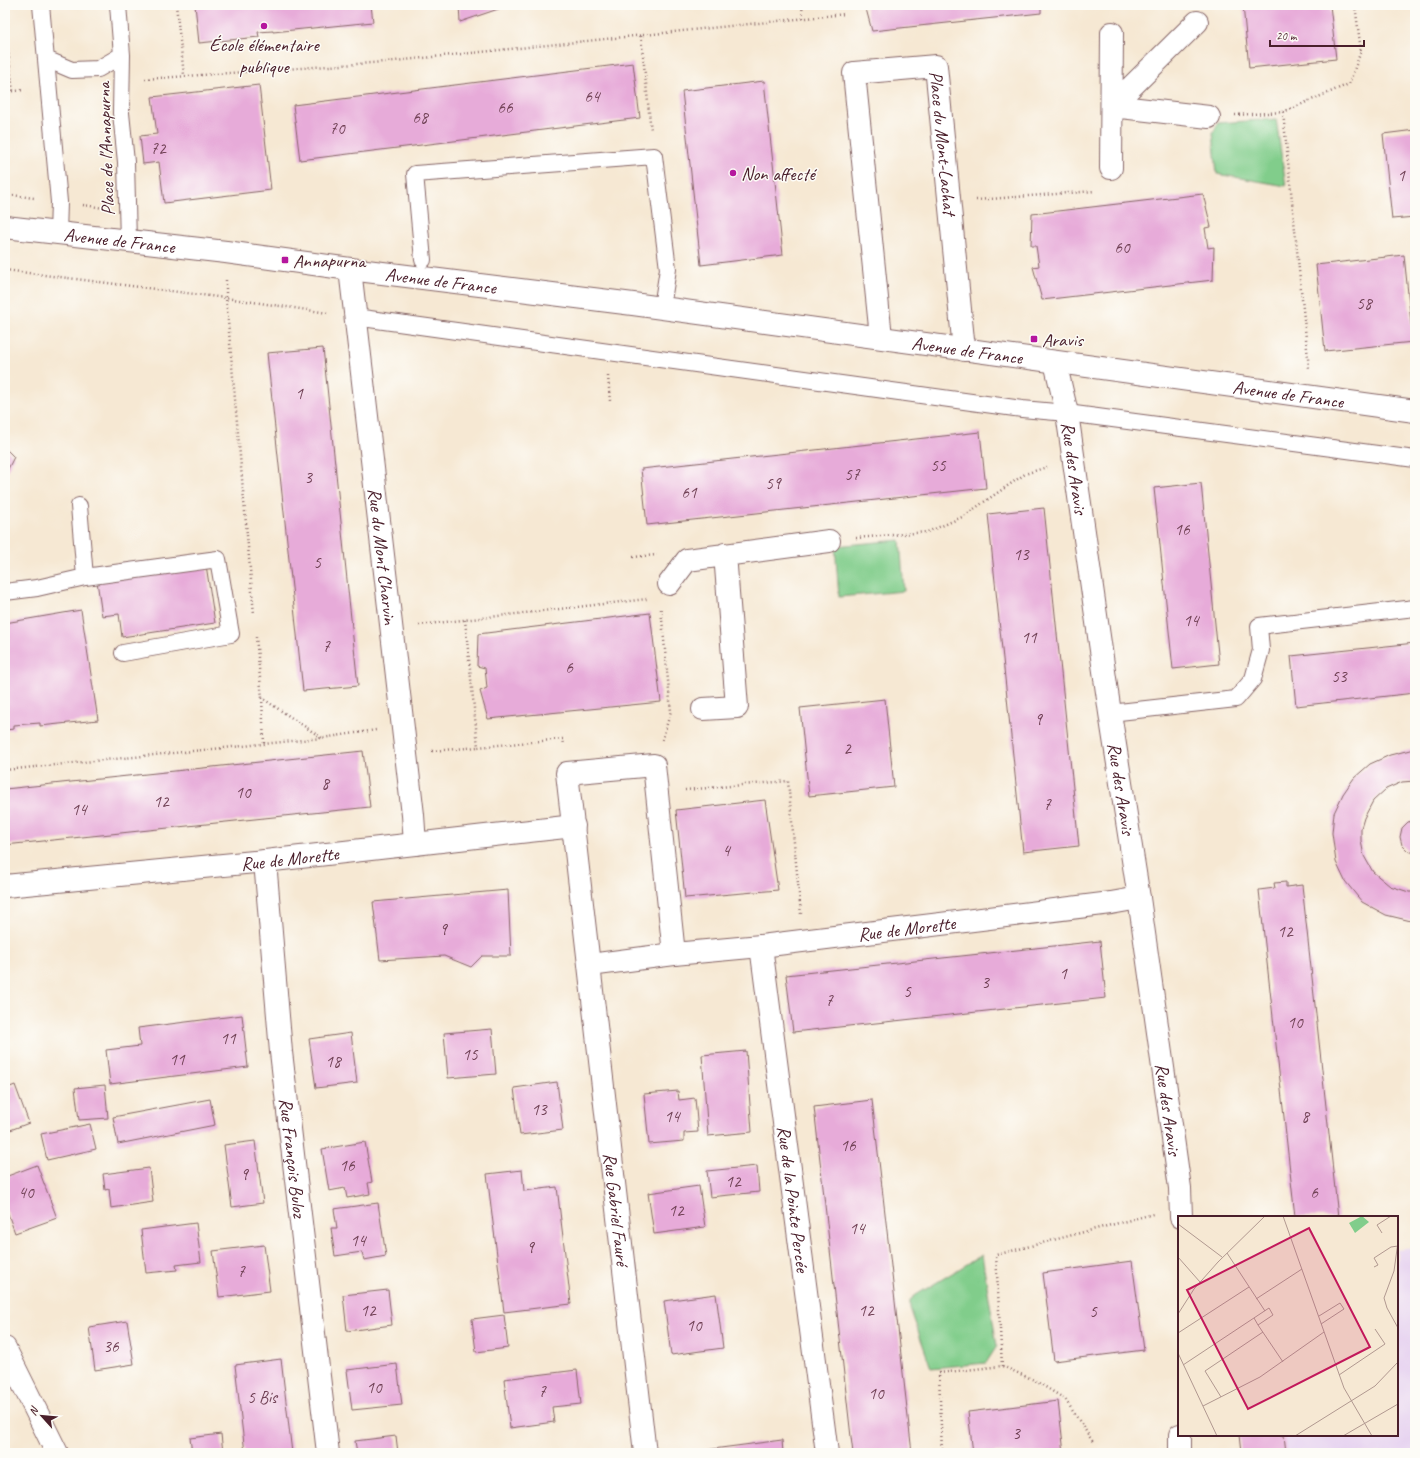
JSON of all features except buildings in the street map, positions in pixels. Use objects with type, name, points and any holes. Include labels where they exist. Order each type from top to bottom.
[{"type":"street","points":[[1112,106],[1197,22]]},
{"type":"street","points":[[1111,168],[1112,33]]},
{"type":"street","name":"Place du Mont-Lachat","points":[[881,338],[854,73],[936,66],[964,350]]},
{"type":"street","points":[[1112,106],[1209,116]]},
{"type":"street","name":"Avenue de France","points":[[5,227],[226,252],[350,269],[662,307],[964,350],[1010,354],[1055,362],[1415,411]]},
{"type":"street","name":"Rue du Mont Charvin","points":[[350,269],[403,726],[415,844]]},
{"type":"street","name":"Rue des Aravis","points":[[1055,362],[1068,413],[1110,713],[1139,898],[1178,1180],[1181,1212]]},
{"type":"street","points":[[669,584],[686,560],[829,541]]},
{"type":"street","points":[[703,709],[738,707],[725,554]]},
{"type":"street","points":[[590,965],[567,773],[654,765],[674,954]]},
{"type":"street","name":"Rue de Morette","points":[[5,886],[265,861],[574,826]]},
{"type":"street","name":"Rue François Buloz","points":[[265,861],[281,1052],[328,1453]]},
{"type":"street","name":"Rue de Morette","points":[[590,965],[674,954],[761,946],[1110,903],[1139,898]]},
{"type":"street","name":"Rue de la Pointe Percée","points":[[761,946],[827,1453]]},
{"type":"street","name":"Rue Gabriel Fauré","points":[[590,965],[646,1453]]},
{"type":"street","points":[[5,1348],[57,1453]]},
{"type":"street","points":[[1180,1436],[1180,1453]]},
{"type":"lane","points":[[40,5],[60,202],[58,234]]},
{"type":"lane","name":"Place de l'Annapurna","points":[[118,5],[122,55],[121,113],[126,162],[128,242]]},
{"type":"lane","name":"Place de l'Annapurna","points":[[46,59],[72,70],[98,69],[122,55]]},
{"type":"lane","points":[[654,156],[668,269],[662,307]]},
{"type":"lane","name":"Avenue de France","points":[[423,260],[415,174],[654,156]]},
{"type":"lane","points":[[355,317],[984,404],[1068,413],[1415,459]]},
{"type":"lane","points":[[78,506],[85,577]]},
{"type":"lane","points":[[5,592],[37,588],[85,577],[218,559],[231,634],[123,653]]},
{"type":"lane","points":[[1110,713],[1236,699],[1253,679],[1261,650],[1259,626],[1415,608]]},
{"type":"path","points":[[176,5],[184,75]]},
{"type":"path","points":[[802,5],[803,19]]},
{"type":"path","points":[[1209,116],[1282,112],[1349,84],[1361,51],[1355,5]]},
{"type":"path","points":[[122,81],[184,75],[386,62],[845,14]]},
{"type":"path","points":[[5,26],[13,92]]},
{"type":"path","points":[[641,36],[654,156]]},
{"type":"path","points":[[5,92],[49,88]]},
{"type":"path","points":[[1282,112],[1312,396]]},
{"type":"path","points":[[950,202],[1114,190],[1111,168]]},
{"type":"path","points":[[226,252],[226,298],[254,616]]},
{"type":"path","points":[[5,270],[226,298],[355,317]]},
{"type":"path","points":[[829,541],[927,532],[962,517],[1025,474],[1039,468],[1074,460]]},
{"type":"path","points":[[633,557],[660,555]]},
{"type":"path","points":[[391,628],[652,598]]},
{"type":"path","points":[[654,765],[671,711],[660,605]]},
{"type":"path","points":[[465,620],[478,747]]},
{"type":"path","points":[[256,631],[262,698],[264,744]]},
{"type":"path","points":[[262,698],[322,738]]},
{"type":"path","points":[[5,770],[322,738],[403,726]]},
{"type":"path","points":[[406,754],[563,739],[567,773]]},
{"type":"path","points":[[656,792],[788,781],[804,940]]},
{"type":"path","points":[[1002,1366],[996,1255],[1181,1212]]},
{"type":"path","points":[[942,1453],[939,1373],[1002,1366],[1034,1380],[1065,1399],[1093,1442]]},
{"type":"shaded area","points":[[1415,1248],[1415,1453],[1241,1453],[1239,1436],[1398,1436],[1398,1250]]},
{"type":"green space","points":[[1276,119],[1286,186],[1217,174],[1213,133],[1218,123]]},
{"type":"green space","points":[[900,540],[904,591],[839,597],[835,546]]},
{"type":"green space","points":[[982,1255],[997,1346],[986,1363],[931,1368],[910,1308],[910,1300]]},
{"type":"place","name":"École élémentaire publique","points":[[264,26]]},
{"type":"place","name":"Non affecté","points":[[733,173]]},
{"type":"place","name":"Annapurna","points":[[285,260]]},
{"type":"place","name":"Aravis","points":[[1034,339]]}]
